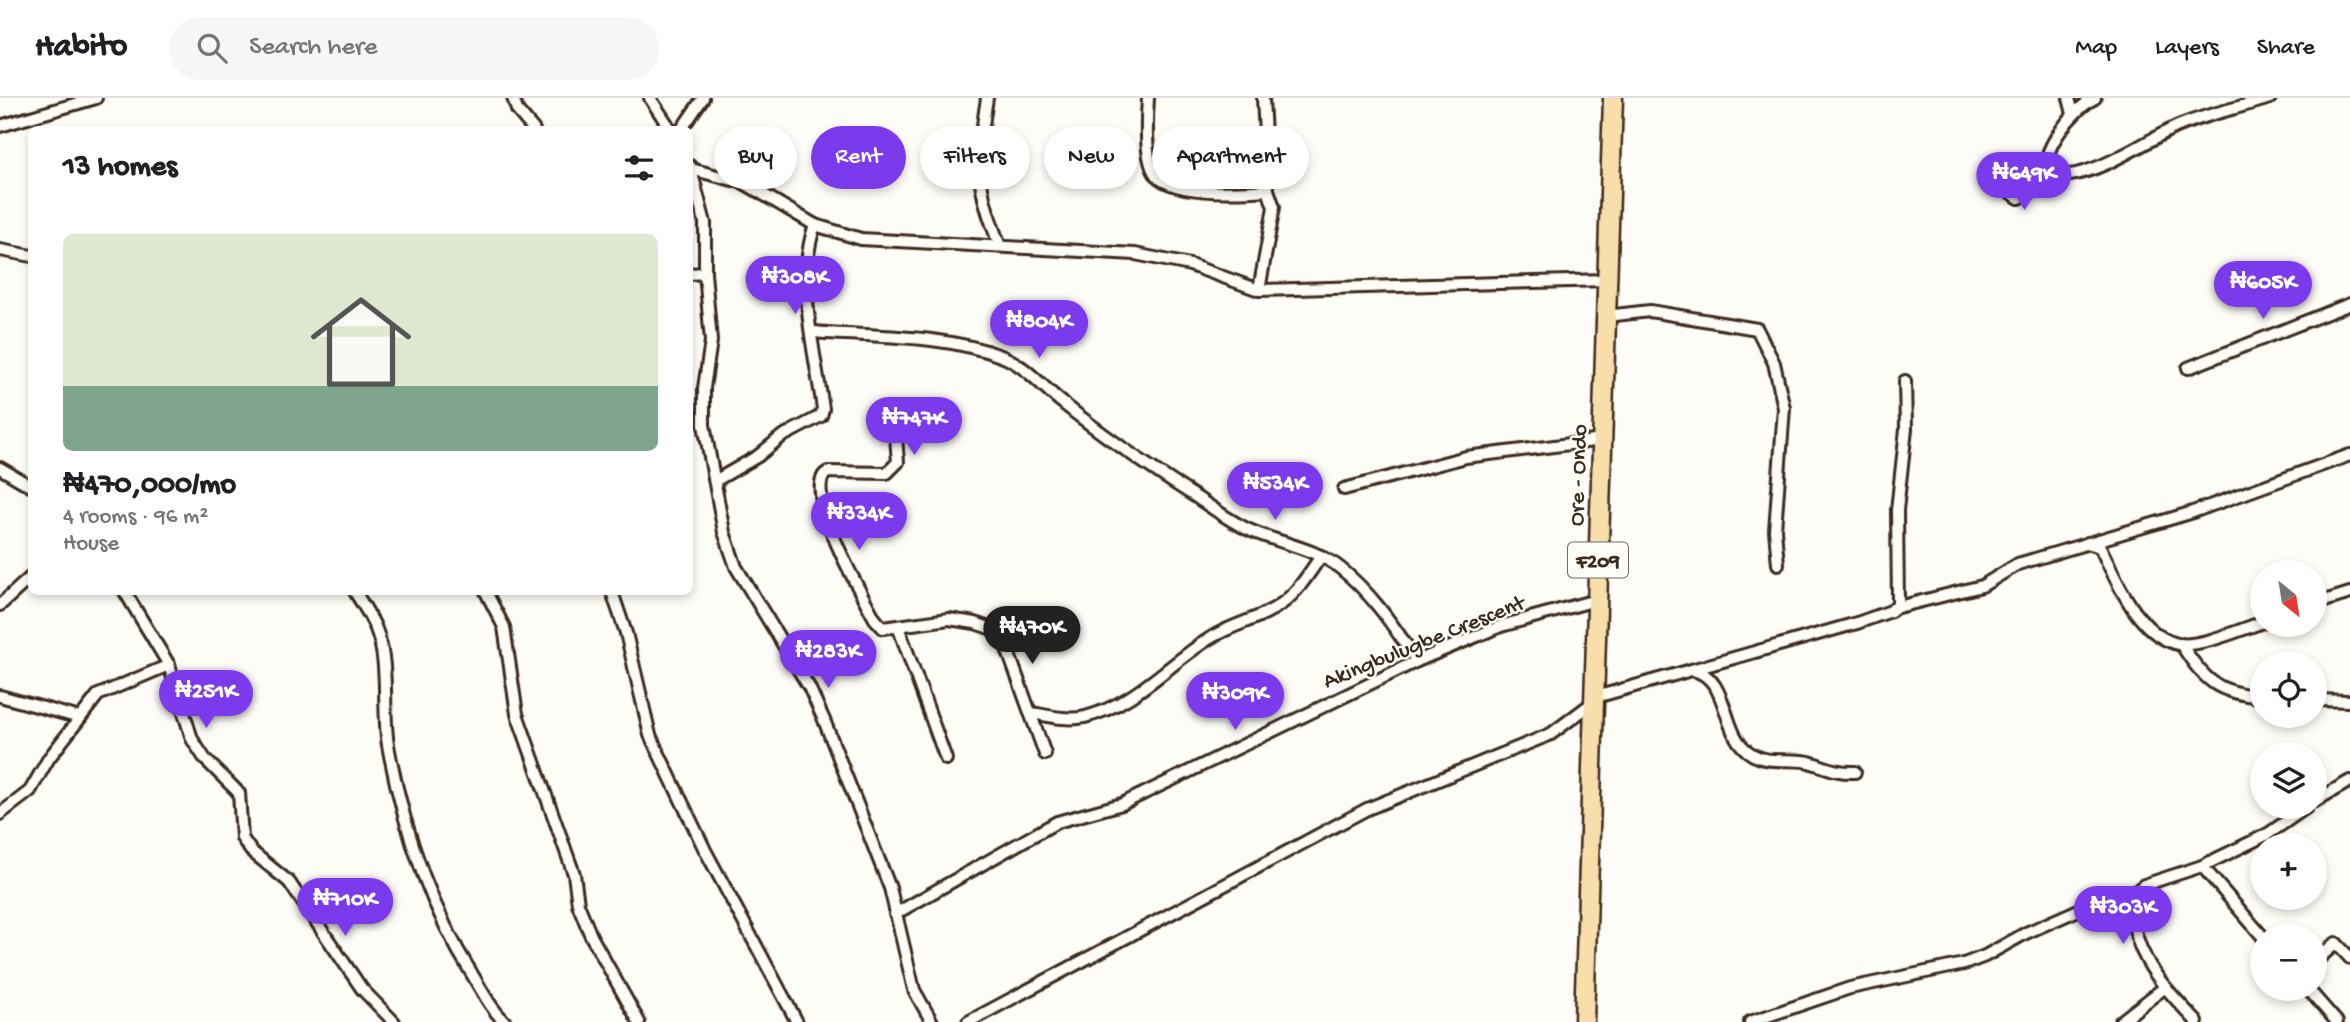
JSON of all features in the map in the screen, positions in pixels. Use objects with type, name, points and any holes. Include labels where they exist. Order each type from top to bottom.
[{"type":"main road","name":"Ore - Ondo","points":[[1584,1022],[1614,98]]},
{"type":"street","points":[[0,126],[96,98]]},
{"type":"street","points":[[513,98],[517,110],[531,126]]},
{"type":"street","points":[[650,98],[668,126]]},
{"type":"street","points":[[684,126],[703,98]]},
{"type":"street","points":[[987,98],[978,161],[979,185],[1000,246]]},
{"type":"street","points":[[1148,98],[1146,133],[1153,169],[1159,178],[1182,187],[1239,192],[1268,190]]},
{"type":"street","points":[[1259,290],[1274,207],[1268,190],[1263,98]]},
{"type":"street","points":[[2069,98],[2073,114]]},
{"type":"street","points":[[2047,175],[2044,167],[2049,150],[2073,114],[2081,105],[2095,98]]},
{"type":"street","points":[[2047,175],[2061,178],[2079,175],[2177,127],[2270,98]]},
{"type":"street","points":[[693,168],[744,184],[815,225],[861,239],[1135,254],[1190,265],[1259,290],[1607,280]]},
{"type":"street","points":[[1996,183],[2019,198],[2033,191],[2047,175]]},
{"type":"street","points":[[693,178],[705,223],[705,273],[711,341],[704,388],[704,425],[724,532],[736,567],[809,687],[824,720],[890,888],[914,990],[932,1022]]},
{"type":"street","points":[[715,481],[758,456],[781,437],[821,416],[823,409],[808,294],[809,255],[815,225]]},
{"type":"street","points":[[0,250],[28,255]]},
{"type":"street","points":[[693,274],[705,273]]},
{"type":"street","points":[[2188,368],[2350,304]]},
{"type":"street","points":[[1606,316],[1650,310],[1756,329],[1774,363],[1784,408],[1775,530],[1779,564]]},
{"type":"street","points":[[813,332],[969,346],[1004,357],[1030,373],[1062,402],[1133,457],[1227,517],[1247,529],[1321,556],[1363,588],[1389,618],[1417,661]]},
{"type":"street","points":[[1894,608],[1900,597],[1897,510],[1906,429],[1905,381]]},
{"type":"street","points":[[693,388],[704,388]]},
{"type":"street","points":[[896,437],[898,462],[894,469],[887,473],[828,472],[818,482],[822,505],[832,533],[874,619],[883,628],[948,619],[975,623],[1001,632],[1045,754]]},
{"type":"street","points":[[1343,489],[1466,457],[1602,440]]},
{"type":"street","points":[[968,1022],[1367,808],[1551,734],[1596,699],[1857,623],[1894,608],[1982,586],[2018,564],[2190,513],[2350,455]]},
{"type":"street","points":[[0,468],[28,486]]},
{"type":"street","points":[[2088,542],[2099,547],[2129,603],[2152,629],[2173,643],[2181,644],[2222,636],[2250,626]]},
{"type":"street","points":[[1032,713],[1062,718],[1085,717],[1136,693],[1210,638],[1231,626],[1270,612],[1287,600],[1321,556]]},
{"type":"street","points":[[0,605],[28,580]]},
{"type":"street","points":[[2328,600],[2350,593]]},
{"type":"street","points":[[127,595],[169,665],[192,739],[205,759],[239,793],[242,838],[251,850],[289,882],[354,978],[394,1022]]},
{"type":"street","points":[[357,595],[376,628],[388,743],[412,845],[426,889],[462,958],[496,1014],[505,1022]]},
{"type":"street","points":[[488,595],[504,627],[517,714],[573,874],[578,904],[591,936],[639,1022]]},
{"type":"street","points":[[613,595],[626,633],[650,735],[705,850],[797,1022]]},
{"type":"street","name":"Akingbulugbe Crescent","points":[[895,914],[1056,822],[1122,804],[1417,661],[1501,626],[1597,600]]},
{"type":"street","points":[[898,626],[946,759]]},
{"type":"street","points":[[2181,644],[2207,679],[2231,694],[2250,696]]},
{"type":"street","points":[[0,814],[30,791],[49,758],[99,695],[169,665]]},
{"type":"street","points":[[1692,670],[1699,671],[1715,687],[1733,733],[1754,756],[1766,760],[1807,762],[1838,773],[1855,772]]},
{"type":"street","points":[[0,696],[80,718]]},
{"type":"street","points":[[2327,700],[2350,701]]},
{"type":"street","points":[[2327,794],[2350,781]]},
{"type":"street","points":[[1750,1022],[1850,988],[1965,964],[2110,896],[2135,892],[2144,885],[2202,866],[2268,834],[2290,819]]},
{"type":"street","points":[[2202,866],[2252,924]]},
{"type":"street","points":[[2135,892],[2134,925],[2140,949],[2164,988],[2197,1022]]},
{"type":"street","points":[[2327,951],[2336,943],[2350,958]]},
{"type":"street","points":[[2120,1022],[2164,988]]},
{"type":"street","points":[[2319,1001],[2337,1022]]}]
